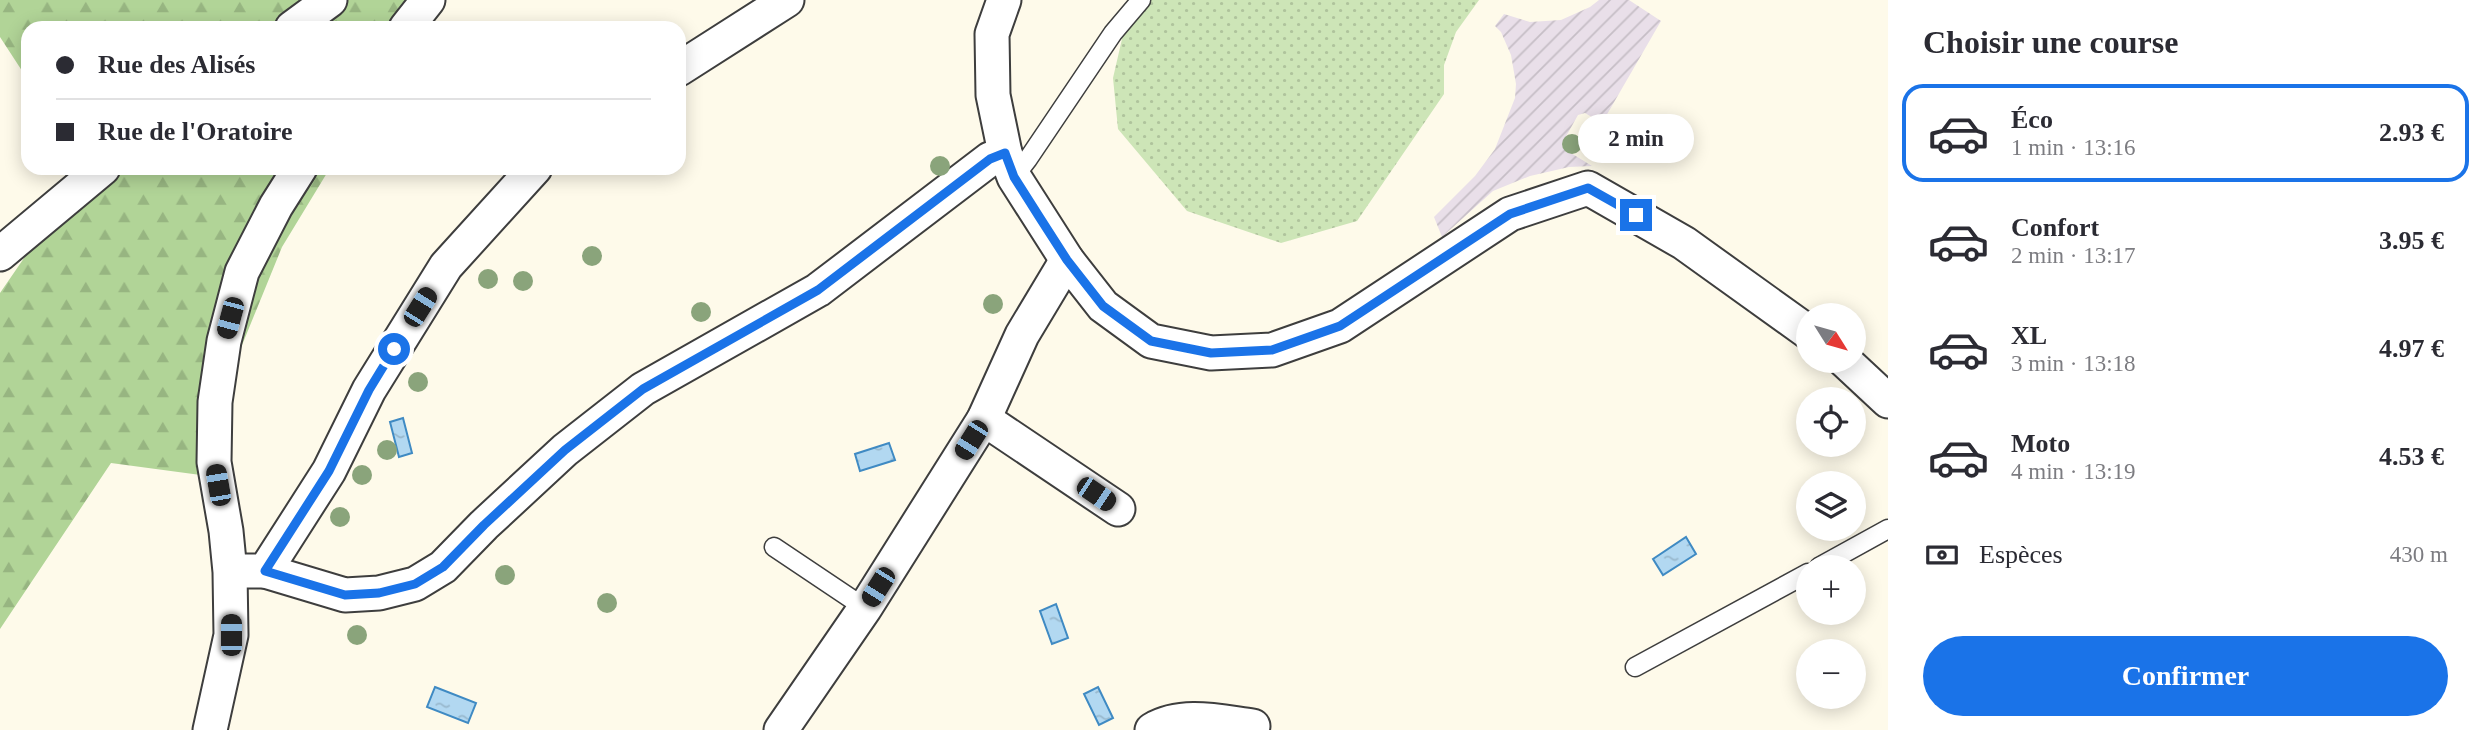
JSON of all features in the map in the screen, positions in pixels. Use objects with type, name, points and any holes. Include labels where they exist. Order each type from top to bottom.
[{"type":"street","points":[[302,21],[330,0]]},
{"type":"street","points":[[412,21],[428,0]]},
{"type":"street","points":[[686,65],[787,0]]},
{"type":"street","points":[[1004,0],[992,34],[993,94],[1009,165],[1067,260],[1103,306],[1151,341],[1211,353],[1272,350],[1340,326],[1510,214],[1588,188],[1684,243],[1796,323]]},
{"type":"street","points":[[230,572],[265,571],[345,595],[379,593],[415,584],[443,567],[565,450],[643,389],[818,290],[990,159],[1009,165]]},
{"type":"street","points":[[0,254],[95,175]]},
{"type":"street","points":[[210,730],[231,635],[226,531],[214,462],[215,402],[224,341],[242,272],[275,206],[295,175]]},
{"type":"street","points":[[265,571],[329,471],[369,390],[446,266],[529,175]]},
{"type":"street","points":[[781,730],[865,608],[984,419],[1023,335],[1067,260]]},
{"type":"street","points":[[1858,373],[1888,401]]},
{"type":"street","points":[[984,419],[1118,509]]},
{"type":"street","points":[[1152,730],[1160,725],[1198,719],[1253,726]]},
{"type":"lane","points":[[1009,165],[1028,159],[1113,33],[1141,0]]},
{"type":"lane","points":[[1841,555],[1888,530]]},
{"type":"lane","points":[[774,547],[865,608]]},
{"type":"lane","points":[[1635,667],[1796,580]]},
{"type":"shaded area","points":[[1599,0],[1629,0],[1661,21],[1602,123],[1585,113],[1578,115],[1564,140],[1566,150],[1592,166],[1569,167],[1530,176],[1493,191],[1442,237],[1434,217],[1475,176],[1495,149],[1515,98],[1516,84],[1511,55],[1501,32],[1495,26],[1504,14],[1530,22],[1561,20]]},
{"type":"green space","points":[[0,0],[433,0],[420,21],[21,21],[21,69],[0,37]]},
{"type":"green space","points":[[1131,0],[1479,0],[1456,32],[1444,65],[1444,94],[1357,221],[1281,243],[1187,211],[1118,129],[1113,78]]},
{"type":"green space","points":[[81,175],[326,175],[282,247],[238,355],[208,476],[111,463],[0,629],[0,293]]},
{"type":"water","points":[[403,418],[412,453],[399,457],[390,422]]},
{"type":"water","points":[[889,443],[895,460],[860,471],[855,454]]},
{"type":"water","points":[[1686,537],[1696,554],[1663,575],[1653,559]]},
{"type":"water","points":[[1056,604],[1068,638],[1052,644],[1040,611]]},
{"type":"water","points":[[435,687],[476,703],[468,723],[427,707]]},
{"type":"water","points":[[1098,687],[1113,718],[1099,725],[1084,694]]},
{"type":"route","points":[[394,349],[369,390],[329,471],[265,571],[345,595],[379,593],[415,584],[443,567],[565,450],[643,389],[818,290],[990,159],[1005,153],[1014,177],[1040,218],[1067,260],[1103,306],[1151,341],[1211,353],[1272,350],[1340,326],[1510,214],[1561,196],[1588,188],[1636,215]]}]
